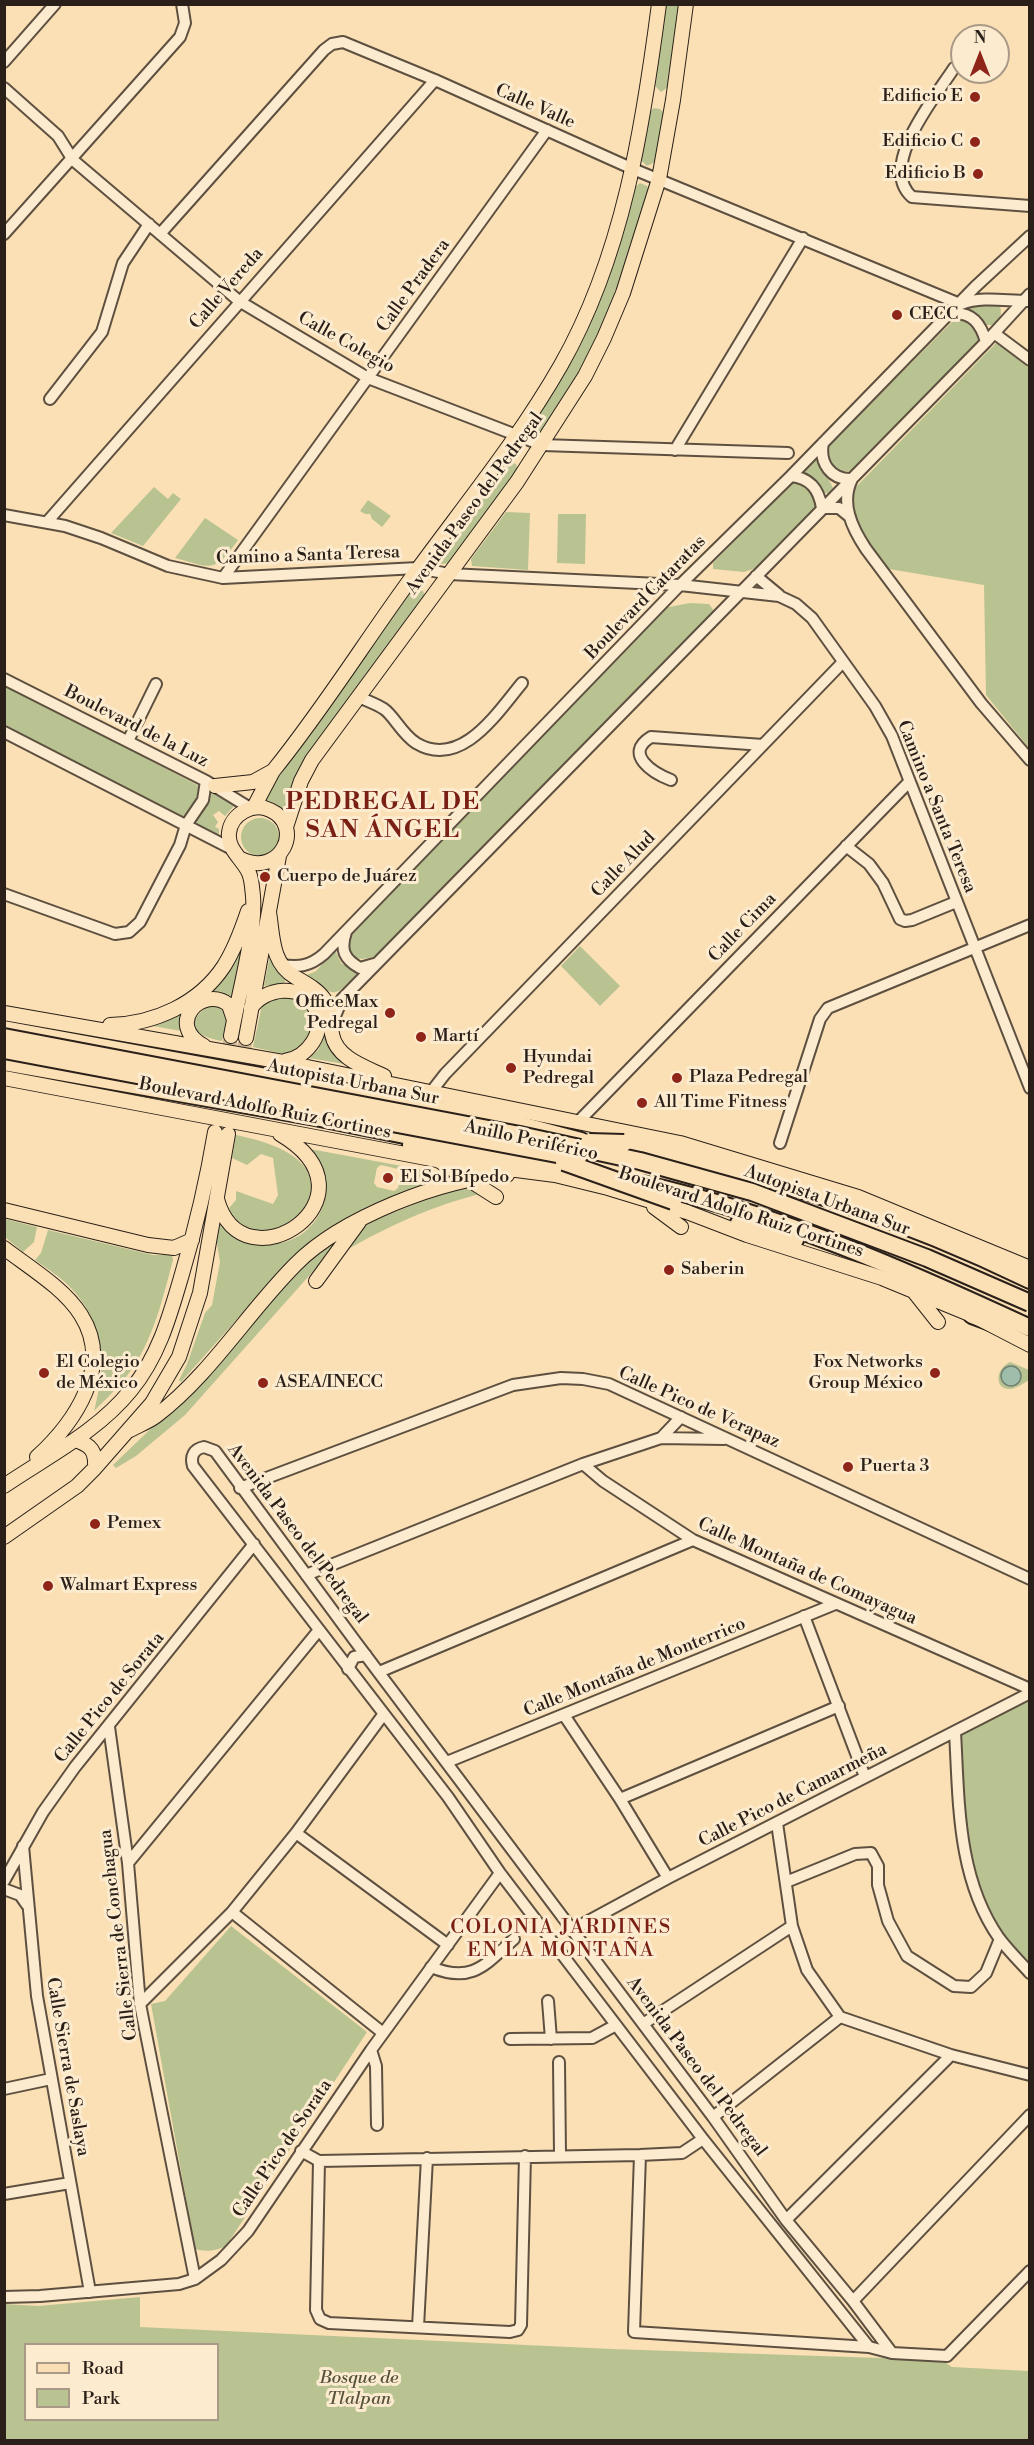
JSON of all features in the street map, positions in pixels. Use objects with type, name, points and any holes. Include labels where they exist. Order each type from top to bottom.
[{"type":"highway","name":"Anillo Periférico","points":[[4,1029],[502,1120],[748,1182],[896,1239],[1029,1295]]},
{"type":"highway","name":"Autopista Urbana Sur","points":[[4,1037],[548,1141],[640,1161],[752,1192],[927,1258],[1029,1303]]},
{"type":"highway","name":"Autopista Urbana Sur","points":[[4,1050],[645,1173],[730,1196],[913,1262],[1029,1313]]},
{"type":"highway","name":"Anillo Periférico","points":[[4,1062],[315,1117],[681,1192],[776,1222],[835,1245],[946,1289],[1029,1328]]},
{"type":"highway","points":[[315,1117],[473,1172]]},
{"type":"highway","points":[[548,1141],[624,1143],[779,1181],[866,1210],[980,1256],[1029,1281]]},
{"type":"highway","points":[[532,1150],[673,1202],[876,1267],[1029,1335]]},
{"type":"highway","points":[[972,1315],[1029,1335]]},
{"type":"main road","name":"Avenida Paseo del Pedregal","points":[[252,808],[273,771],[418,568],[516,437],[561,364],[587,309],[609,251],[633,170],[648,96],[659,4]]},
{"type":"main road","name":"Avenida Paseo del Pedregal","points":[[286,827],[306,771],[542,446],[585,376],[613,319],[659,179],[686,4]]},
{"type":"main road","points":[[648,96],[673,100]]},
{"type":"main road","points":[[210,784],[253,782],[273,771]]},
{"type":"main road","points":[[231,1036],[252,926],[253,898],[249,874],[237,854],[229,833],[231,825],[242,812],[252,808],[271,810],[277,814],[286,827],[286,843],[279,856],[246,1038]]},
{"type":"main road","points":[[237,854],[250,864],[260,865],[279,856]]},
{"type":"main road","points":[[86,1026],[126,1025],[165,1015],[206,986],[224,966],[253,898]]},
{"type":"main road","points":[[269,912],[274,947],[280,965],[321,995],[333,1021],[334,1041],[344,1054],[366,1068],[407,1087]]},
{"type":"main road","points":[[251,1008],[260,997],[281,991],[305,997],[317,1010],[318,1025],[314,1042],[301,1055],[283,1062]]},
{"type":"main road","points":[[217,1051],[191,1037],[186,1027],[187,1017],[195,1007],[212,999],[222,1000],[229,1005],[234,1020]]},
{"type":"main road","points":[[4,1013],[283,1062],[687,1145],[858,1197],[1029,1268]]},
{"type":"main road","name":"Boulevard Adolfo Ruiz Cortines","points":[[4,1078],[438,1160],[473,1172],[555,1175],[687,1212],[762,1240],[882,1278],[972,1315],[1029,1345]]},
{"type":"main road","points":[[4,1082],[22,1082]]},
{"type":"main road","points":[[216,1197],[229,1222],[241,1232],[256,1237],[271,1238],[284,1234],[297,1227],[308,1217],[314,1207],[318,1192],[315,1168],[297,1145],[270,1129]]},
{"type":"main road","points":[[4,1537],[77,1486],[95,1468],[152,1403],[179,1357],[200,1293],[216,1197],[222,1133],[160,1344],[132,1390],[101,1420],[75,1440],[8,1484]]},
{"type":"main road","points":[[128,1431],[155,1417],[196,1379],[296,1264],[331,1236],[361,1220],[473,1172],[496,1197]]},
{"type":"main road","points":[[645,1200],[681,1227]]},
{"type":"main road","points":[[4,1210],[148,1245],[174,1248],[192,1240]]},
{"type":"main road","points":[[316,1281],[361,1220]]},
{"type":"main road","points":[[762,1240],[780,1257]]},
{"type":"main road","points":[[4,1248],[64,1295],[81,1315],[88,1330],[93,1370],[87,1393],[71,1420],[52,1443],[8,1484]]},
{"type":"main road","points":[[914,1291],[938,1322]]},
{"type":"main road","points":[[75,1440],[92,1448],[95,1455],[95,1468]]},
{"type":"street","points":[[4,62],[55,4]]},
{"type":"street","points":[[4,234],[180,37],[185,23],[182,4]]},
{"type":"street","name":"Calle Valle","points":[[160,234],[324,50],[332,44],[349,43],[633,170],[960,304]]},
{"type":"street","points":[[950,74],[914,129],[903,153],[901,181],[906,191],[912,197],[1029,206]]},
{"type":"street","name":"Calle Vereda","points":[[46,522],[238,301],[435,80]]},
{"type":"street","name":"Calle Colegio","points":[[4,88],[58,136],[73,159],[238,301],[368,378],[542,446],[788,453]]},
{"type":"street","name":"Calle Pradera","points":[[223,578],[547,130]]},
{"type":"street","points":[[50,399],[102,332],[123,263],[149,224]]},
{"type":"street","name":"Boulevard Cataratas","points":[[280,965],[299,967],[314,962],[680,585],[791,477],[1029,236]]},
{"type":"street","points":[[675,450],[803,238]]},
{"type":"street","points":[[960,304],[980,299],[1028,299]]},
{"type":"street","points":[[333,1021],[336,1008],[342,999],[379,960],[1028,299]]},
{"type":"street","points":[[951,314],[968,315],[977,321],[986,342]]},
{"type":"street","points":[[994,333],[1029,360]]},
{"type":"street","points":[[823,443],[822,455],[830,471],[839,478],[852,479]]},
{"type":"street","points":[[791,477],[803,479],[813,486],[820,496],[822,508]]},
{"type":"street","points":[[852,479],[847,498],[850,517],[866,549],[987,710],[1029,760]]},
{"type":"street","points":[[822,508],[839,508],[850,517]]},
{"type":"street","name":"Camino a Santa Teresa","points":[[4,515],[46,522],[101,538],[168,566],[223,578],[418,568],[449,574],[680,585],[780,596],[796,604],[812,618],[884,721],[1029,1088]]},
{"type":"street","points":[[756,576],[780,596]]},
{"type":"street","name":"Calle Alud","points":[[431,1092],[445,1074],[843,662]]},
{"type":"street","name":"Boulevard de la Luz","points":[[4,679],[128,741],[252,808]]},
{"type":"street","points":[[359,697],[384,709],[404,733],[416,743],[430,749],[444,750],[464,744],[481,729],[522,683]]},
{"type":"street","points":[[128,741],[156,684]]},
{"type":"street","points":[[4,732],[186,825],[237,854]]},
{"type":"street","points":[[671,780],[648,768],[640,757],[645,740],[651,737],[763,745]]},
{"type":"street","name":"Calle Cima","points":[[578,1122],[909,782]]},
{"type":"street","points":[[4,894],[115,934],[129,932],[140,922],[180,845],[186,825],[203,800],[210,784]]},
{"type":"street","points":[[846,846],[869,864],[883,883],[900,919],[912,920],[956,902]]},
{"type":"street","points":[[780,1143],[824,1012],[833,1006],[1029,925]]},
{"type":"street","points":[[346,929],[342,944],[343,952],[350,962],[360,968],[371,967],[379,960]]},
{"type":"street","name":"Calle Pico de Verapaz","points":[[240,1488],[502,1389],[522,1383],[561,1378],[583,1379],[609,1384],[1029,1579]]},
{"type":"street","points":[[661,1438],[681,1417]]},
{"type":"street","points":[[306,1575],[583,1464],[661,1438],[728,1439]]},
{"type":"street","name":"Avenida Paseo del Pedregal","points":[[869,2347],[703,2139],[500,1873],[465,1820],[193,1466],[194,1452],[200,1447],[212,1448],[713,2117],[786,2220],[853,2301],[892,2353]]},
{"type":"street","name":"Calle Montaña de Comayagua","points":[[583,1464],[603,1481],[693,1540],[1029,1691]]},
{"type":"street","points":[[379,1672],[693,1540]]},
{"type":"street","name":"Calle Pico de Sorata","points":[[4,1881],[43,1812],[75,1767],[110,1727],[254,1544]]},
{"type":"street","name":"Calle Montaña de Monterrico","points":[[447,1762],[835,1604]]},
{"type":"street","points":[[804,1616],[866,1777]]},
{"type":"street","points":[[128,1863],[319,1630]]},
{"type":"street","points":[[337,1654],[350,1652],[355,1641]]},
{"type":"street","points":[[348,1669],[354,1657],[366,1655]]},
{"type":"street","name":"Calle Pico de Camarmeña","points":[[572,1930],[668,1878],[955,1732],[1029,1691]]},
{"type":"street","points":[[620,1799],[838,1706]]},
{"type":"street","points":[[140,2004],[232,1912],[296,1833],[383,1715]]},
{"type":"street","points":[[564,1715],[620,1799],[668,1878]]},
{"type":"street","name":"Calle Sierra de Conchagua","points":[[110,1727],[128,1863],[140,2004],[195,2279]]},
{"type":"street","points":[[955,1732],[964,1855],[976,1895],[1000,1939],[1029,1973]]},
{"type":"street","points":[[465,1820],[476,1821],[482,1814],[482,1809]]},
{"type":"street","points":[[777,1822],[792,1926],[807,1970],[840,2017],[951,2055],[1029,2075]]},
{"type":"street","points":[[482,1843],[481,1834],[484,1828],[497,1830]]},
{"type":"street","points":[[296,1833],[448,1945]]},
{"type":"street","name":"Calle Sierra de Saslaya","points":[[23,1846],[37,1996],[90,2292]]},
{"type":"street","points":[[786,1882],[855,1854],[871,1853],[878,1866],[878,1885],[888,1921],[907,1956],[954,1986],[971,1987],[986,1973],[1000,1939]]},
{"type":"street","name":"Calle Pico de Sorata","points":[[4,2296],[40,2296],[179,2284],[195,2279],[221,2260],[248,2231],[382,2033],[500,1873]]},
{"type":"street","points":[[4,1889],[20,1895],[27,1905]]},
{"type":"street","points":[[232,1912],[382,2033]]},
{"type":"street","points":[[643,2024],[792,1926]]},
{"type":"street","points":[[431,1967],[448,1974],[468,1973],[485,1965],[514,1940]]},
{"type":"street","points":[[548,2001],[551,2038]]},
{"type":"street","points":[[713,2117],[840,2017]]},
{"type":"street","points":[[510,2039],[592,2038],[616,2025]]},
{"type":"street","points":[[639,2055],[652,2054],[658,2044]]},
{"type":"street","points":[[371,2050],[376,2066],[377,2125]]},
{"type":"street","points":[[786,2220],[951,2055]]},
{"type":"street","points":[[559,2061],[560,2155]]},
{"type":"street","points":[[654,2074],[654,2068],[660,2061],[672,2062]]},
{"type":"street","points":[[4,2089],[51,2079]]},
{"type":"street","points":[[853,2301],[1029,2115]]},
{"type":"street","points":[[301,2151],[319,2161],[640,2155],[682,2153],[703,2139]]},
{"type":"street","points":[[640,2155],[634,2332],[869,2347],[892,2353],[947,2356],[1029,2271]]},
{"type":"street","points":[[319,2161],[318,2316],[326,2322],[502,2332],[518,2330],[521,2325],[525,2156]]},
{"type":"street","points":[[418,2327],[427,2158]]},
{"type":"street","points":[[732,2175],[745,2175],[748,2167]]},
{"type":"street","points":[[4,2194],[70,2183]]},
{"type":"green space","points":[[665,5],[679,5],[668,87],[661,92],[655,86]]},
{"type":"green space","points":[[654,108],[664,113],[655,162],[647,166],[641,160],[650,111]]},
{"type":"green space","points":[[640,183],[647,186],[649,190],[618,292],[590,355],[542,432],[534,429],[534,421],[611,261],[635,187]]},
{"type":"green space","points":[[971,304],[999,304],[1001,313],[999,319],[992,325],[983,325],[970,311]]},
{"type":"green space","points":[[958,316],[969,320],[983,337],[851,471],[840,470],[831,465],[828,456],[829,445]]},
{"type":"green space","points":[[997,342],[1029,368],[1029,748],[986,695],[984,585],[889,569],[860,530],[852,508],[852,497],[856,487]]},
{"type":"green space","points":[[819,460],[833,488],[829,494],[804,472],[813,461]]},
{"type":"green space","points":[[509,461],[516,464],[518,470],[450,563],[441,564],[438,557],[503,463]]},
{"type":"green space","points":[[794,482],[803,482],[818,500],[817,509],[756,568],[744,572],[713,569],[713,563]]},
{"type":"green space","points":[[154,487],[168,499],[173,493],[181,499],[143,546],[111,533]]},
{"type":"green space","points":[[368,500],[391,516],[382,527],[372,519],[370,514],[360,511]]},
{"type":"green space","points":[[506,512],[530,513],[528,570],[472,566],[471,559]]},
{"type":"green space","points":[[558,514],[586,514],[585,564],[557,563]]},
{"type":"green space","points":[[205,518],[238,540],[230,551],[223,559],[211,566],[175,558]]},
{"type":"green space","points":[[411,589],[423,591],[425,596],[285,810],[273,802],[260,800]]},
{"type":"green space","points":[[690,603],[709,604],[714,611],[377,955],[364,959],[353,956],[348,948],[350,933],[664,608]]},
{"type":"green space","points":[[4,684],[199,786],[195,804],[182,818],[5,728]]},
{"type":"green space","points":[[209,791],[234,806],[225,816],[219,811],[213,815],[218,822],[215,827],[219,829],[219,838],[191,824],[205,809]]},
{"type":"green space","points":[[260,818],[274,823],[279,837],[274,851],[260,856],[246,851],[241,837],[246,823]]},
{"type":"green space","points":[[580,946],[620,986],[600,1006],[561,966]]},
{"type":"green space","points":[[271,949],[287,978],[284,983],[264,986]]},
{"type":"green space","points":[[335,950],[341,963],[358,973],[343,988],[333,992],[307,975],[316,971]]},
{"type":"green space","points":[[237,954],[241,954],[232,997],[219,991],[206,994]]},
{"type":"green space","points":[[276,997],[294,998],[308,1010],[311,1018],[312,1027],[306,1043],[291,1053],[277,1053],[253,1047],[262,1005]]},
{"type":"green space","points":[[214,1003],[229,1013],[222,1041],[198,1032],[194,1024],[201,1012]]},
{"type":"green space","points":[[184,1012],[181,1031],[153,1026]]},
{"type":"green space","points":[[324,1038],[327,1038],[332,1051],[344,1064],[309,1058],[318,1050]]},
{"type":"green space","points":[[236,1135],[261,1141],[287,1152],[306,1169],[311,1180],[309,1204],[289,1229],[254,1230],[240,1224],[234,1217],[229,1208],[236,1200],[236,1191],[273,1204],[278,1195],[273,1158],[261,1154],[247,1165],[232,1158]]},
{"type":"green space","points":[[310,1149],[456,1176],[353,1218],[324,1233],[282,1269],[181,1382],[179,1380],[205,1313],[212,1305],[220,1262],[216,1238],[222,1220],[244,1238],[266,1245],[290,1240],[308,1229],[321,1211],[326,1189],[321,1166]],"holes":[[[381,1165],[398,1169],[401,1172],[398,1188],[394,1191],[377,1187],[374,1183],[377,1168]]]},
{"type":"green space","points":[[474,1185],[484,1193],[446,1204],[411,1218],[341,1253],[362,1225],[440,1194]]},
{"type":"green space","points":[[5,1219],[37,1227],[34,1242],[23,1252],[5,1237]]},
{"type":"green space","points":[[48,1230],[153,1255],[172,1255],[173,1260],[161,1304],[145,1347],[125,1378],[94,1411],[101,1376],[100,1344],[96,1328],[90,1314],[68,1285],[35,1260],[41,1253]]},
{"type":"green space","points":[[349,1231],[185,1415],[136,1456],[116,1468],[113,1465],[192,1389],[301,1267]]},
{"type":"green space","points":[[1010,1362],[1029,1370],[1029,1380],[1011,1389],[1002,1386],[998,1378],[1001,1369]]},
{"type":"green space","points":[[1029,1698],[1029,1967],[996,1922],[985,1900],[978,1878],[968,1831],[960,1736]]},
{"type":"green space","points":[[231,1926],[367,2032],[226,2246],[215,2250],[203,2250],[195,2249],[151,2004],[165,2001]]},
{"type":"green space","name":"Bosque de Tlalpan","points":[[140,2297],[140,2327],[612,2349],[941,2360],[952,2367],[1029,2371],[1029,2440],[5,2440],[5,2304],[38,2306]]},
{"type":"shaded area","points":[[1011,1366],[1018,1369],[1021,1376],[1018,1383],[1011,1386],[1004,1383],[1001,1376],[1004,1369]]},
{"type":"tunnel","points":[[215,1128],[231,1036]]},
{"type":"tunnel","points":[[229,1132],[246,1038]]},
{"type":"place","name":"Edificio E","points":[[975,97]]},
{"type":"place","name":"Edificio C","points":[[975,142]]},
{"type":"place","name":"Edificio B","points":[[978,174]]},
{"type":"place","name":"CECC","points":[[897,315]]},
{"type":"place","name":"Cuerpo de Juárez","points":[[265,877]]},
{"type":"place","name":"OfficeMax Pedregal","points":[[390,1013]]},
{"type":"place","name":"Martí","points":[[421,1037]]},
{"type":"place","name":"Hyundai Pedregal","points":[[511,1068]]},
{"type":"place","name":"Plaza Pedregal","points":[[677,1078]]},
{"type":"place","name":"All Time Fitness","points":[[642,1103]]},
{"type":"place","name":"El Sol Bípedo","points":[[388,1178]]},
{"type":"place","name":"Saberin","points":[[669,1270]]},
{"type":"place","name":"El Colegio de México","points":[[44,1373]]},
{"type":"place","name":"Fox Networks Group México","points":[[935,1373]]},
{"type":"place","name":"ASEA/INECC","points":[[263,1383]]},
{"type":"place","name":"Puerta 3","points":[[848,1467]]},
{"type":"place","name":"Pemex","points":[[95,1524]]},
{"type":"place","name":"Walmart Express","points":[[48,1586]]},
{"type":"district","name":"PEDREGAL DE SAN ÁNGEL","points":[[383,817]]},
{"type":"district","name":"COLONIA JARDINES EN LA MONTAÑA","points":[[561,1940]]}]
